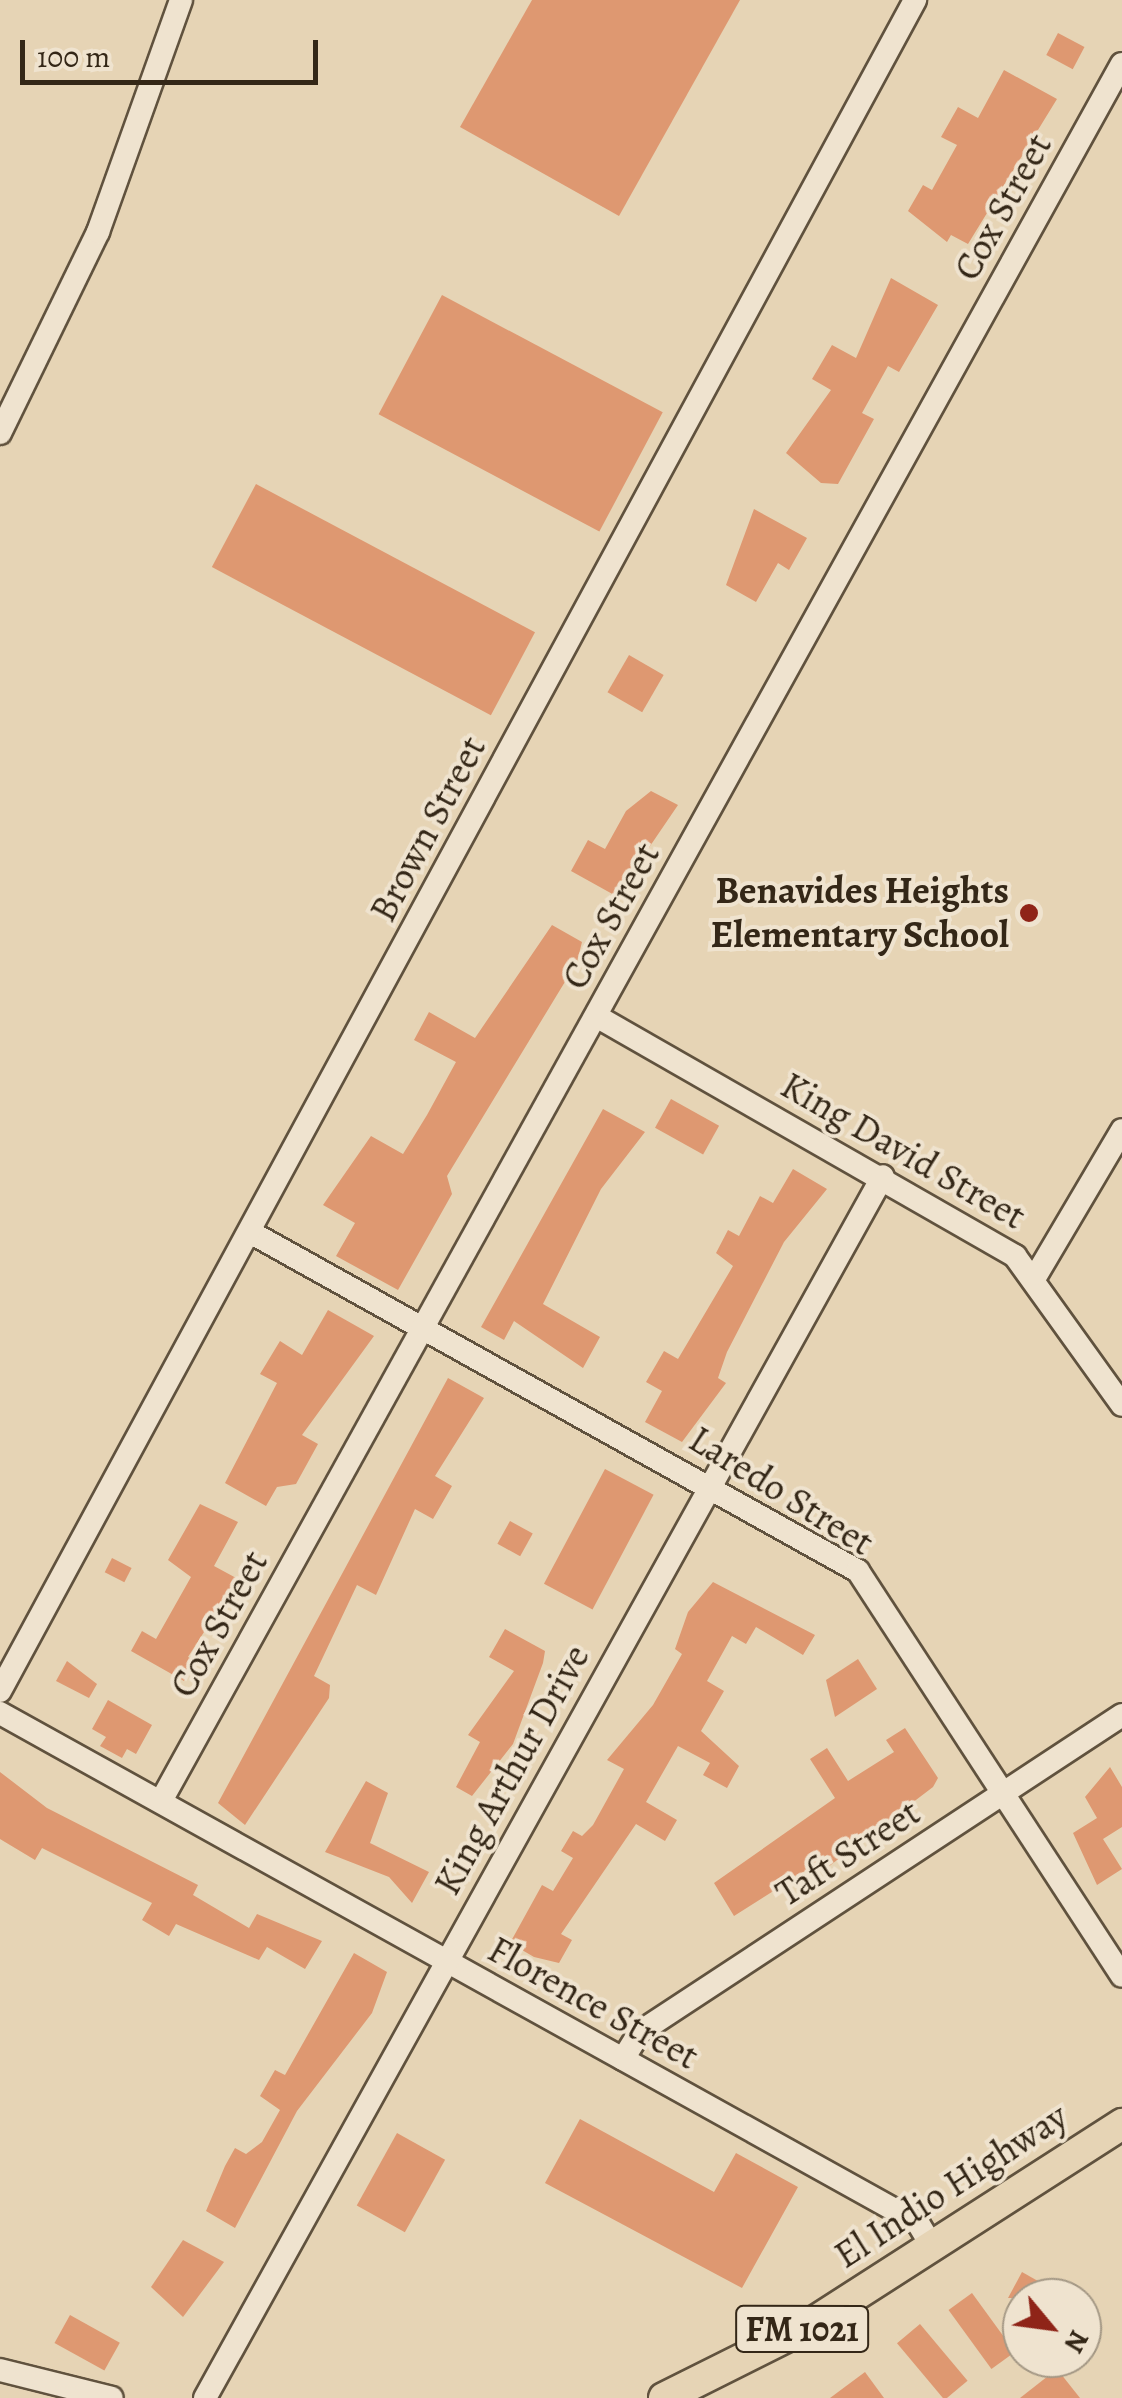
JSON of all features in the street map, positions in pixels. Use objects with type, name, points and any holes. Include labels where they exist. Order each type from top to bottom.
[{"type":"main road","name":"El Indio Highway","points":[[664,2398],[718,2378],[933,2248],[1122,2124]]},
{"type":"street","points":[[0,434],[98,232],[180,0]]},
{"type":"street","name":"Brown Street","points":[[0,1691],[915,0]]},
{"type":"street","name":"Cox Street","points":[[161,1801],[1122,64]]},
{"type":"street","name":"King David Street","points":[[596,1016],[883,1176],[1037,1274],[1122,1405]]},
{"type":"street","points":[[1037,1274],[1122,1130]]},
{"type":"street","name":"King Arthur Drive","points":[[205,2398],[883,1176]]},
{"type":"street","name":"Laredo Street","points":[[250,1232],[709,1484],[858,1572],[999,1795],[1122,1976]]},
{"type":"street","name":"Florence Street","points":[[0,1713],[918,2223],[933,2248]]},
{"type":"street","name":"Taft Street","points":[[623,2059],[640,2032],[1122,1715]]},
{"type":"street","points":[[0,2370],[112,2398]]},
{"type":"building","points":[[532,0],[740,0],[619,216],[460,127]]},
{"type":"building","points":[[1058,33],[1084,47],[1073,69],[1046,55]]},
{"type":"building","points":[[1004,70],[1057,99],[968,244],[951,235],[947,242],[908,211],[923,185],[932,190],[957,145],[941,137],[958,107],[978,118]]},
{"type":"building","points":[[891,278],[938,305],[899,372],[888,366],[862,413],[874,419],[838,484],[821,483],[786,453],[831,390],[812,379],[832,345],[856,358]]},
{"type":"building","points":[[442,295],[663,412],[599,532],[379,414]]},
{"type":"building","points":[[256,484],[535,632],[491,715],[212,567]]},
{"type":"building","points":[[754,509],[807,538],[789,570],[778,563],[756,602],[726,585]]},
{"type":"building","points":[[629,655],[664,675],[642,712],[608,692]]},
{"type":"building","points":[[651,791],[678,805],[616,896],[571,871],[588,840],[605,849],[626,811]]},
{"type":"building","points":[[552,925],[582,942],[577,962],[447,1176],[452,1194],[398,1290],[336,1256],[355,1223],[323,1205],[371,1136],[403,1154],[427,1115],[456,1062],[414,1040],[429,1012],[475,1038]]},
{"type":"building","points":[[671,1099],[719,1126],[703,1155],[655,1128]]},
{"type":"building","points":[[603,1109],[645,1132],[601,1189],[543,1304],[600,1337],[583,1368],[514,1321],[504,1340],[481,1327]]},
{"type":"building","points":[[793,1169],[827,1189],[784,1242],[727,1352],[718,1378],[726,1383],[682,1442],[645,1422],[662,1391],[646,1382],[664,1351],[678,1359],[733,1266],[716,1253],[728,1230],[739,1236],[760,1196],[773,1203]]},
{"type":"building","points":[[328,1310],[374,1336],[302,1435],[318,1444],[296,1484],[277,1487],[266,1506],[225,1483],[277,1383],[260,1374],[280,1341],[302,1355]]},
{"type":"building","points":[[448,1378],[484,1398],[435,1476],[452,1486],[433,1519],[415,1509],[376,1595],[357,1585],[314,1676],[330,1685],[329,1698],[245,1825],[218,1803]]},
{"type":"building","points":[[605,1469],[654,1495],[593,1610],[544,1584]]},
{"type":"building","points":[[200,1504],[238,1522],[214,1566],[238,1579],[188,1657],[196,1661],[184,1681],[131,1651],[142,1631],[156,1639],[191,1577],[168,1560]]},
{"type":"building","points":[[510,1521],[533,1534],[520,1556],[497,1544]]},
{"type":"building","points":[[112,1558],[132,1568],[124,1582],[105,1572]]},
{"type":"building","points":[[713,1582],[815,1635],[803,1655],[756,1627],[746,1644],[732,1636],[707,1681],[724,1691],[701,1731],[739,1766],[727,1788],[703,1775],[710,1763],[678,1746],[646,1802],[677,1820],[665,1841],[636,1824],[561,1934],[572,1940],[559,1963],[534,1957],[510,1943],[542,1885],[553,1891],[573,1858],[561,1851],[573,1831],[582,1836],[593,1825],[624,1769],[607,1760],[653,1705],[682,1654],[675,1649],[688,1612]]},
{"type":"building","points":[[505,1629],[545,1651],[543,1663],[513,1744],[472,1796],[456,1787],[480,1742],[468,1735],[514,1671],[489,1657]]},
{"type":"building","points":[[858,1659],[877,1689],[835,1717],[826,1680]]},
{"type":"building","points":[[67,1661],[97,1684],[89,1698],[56,1681]]},
{"type":"building","points":[[108,1700],[152,1725],[136,1754],[127,1749],[122,1758],[100,1746],[106,1737],[92,1729]]},
{"type":"building","points":[[905,1728],[938,1778],[933,1787],[824,1870],[819,1862],[734,1916],[714,1883],[835,1798],[810,1759],[827,1748],[848,1781],[894,1752],[886,1740]]},
{"type":"building","points":[[1110,1767],[1122,1787],[1122,1827],[1103,1839],[1122,1869],[1097,1885],[1073,1833],[1097,1818],[1085,1797]]},
{"type":"building","points":[[0,1772],[47,1808],[198,1885],[193,1895],[249,1928],[257,1914],[322,1941],[305,1969],[267,1947],[259,1960],[176,1924],[169,1936],[142,1920],[152,1903],[42,1848],[35,1860],[0,1839]]},
{"type":"building","points":[[366,1781],[388,1793],[370,1843],[429,1872],[412,1903],[389,1877],[325,1852]]},
{"type":"building","points":[[354,1953],[387,1972],[372,2013],[297,2111],[235,2228],[206,2211],[225,2166],[235,2148],[246,2154],[262,2142],[280,2110],[260,2096],[275,2070],[285,2075]]},
{"type":"building","points":[[580,2119],[714,2192],[736,2153],[798,2187],[742,2288],[545,2183]]},
{"type":"building","points":[[397,2133],[445,2160],[405,2232],[357,2206]]},
{"type":"building","points":[[183,2240],[224,2262],[183,2317],[151,2287]]},
{"type":"building","points":[[972,2293],[1002,2334],[1002,2361],[991,2369],[949,2310]]},
{"type":"building","points":[[70,2315],[120,2343],[104,2371],[54,2343]]},
{"type":"building","points":[[920,2324],[968,2381],[943,2398],[897,2343]]},
{"type":"building","points":[[865,2372],[884,2398],[830,2398]]},
{"type":"building","points":[[1046,2378],[1064,2378],[1080,2398],[1020,2398]]},
{"type":"place","name":"Benavides Heights Elementary School","points":[[1029,913]]}]
